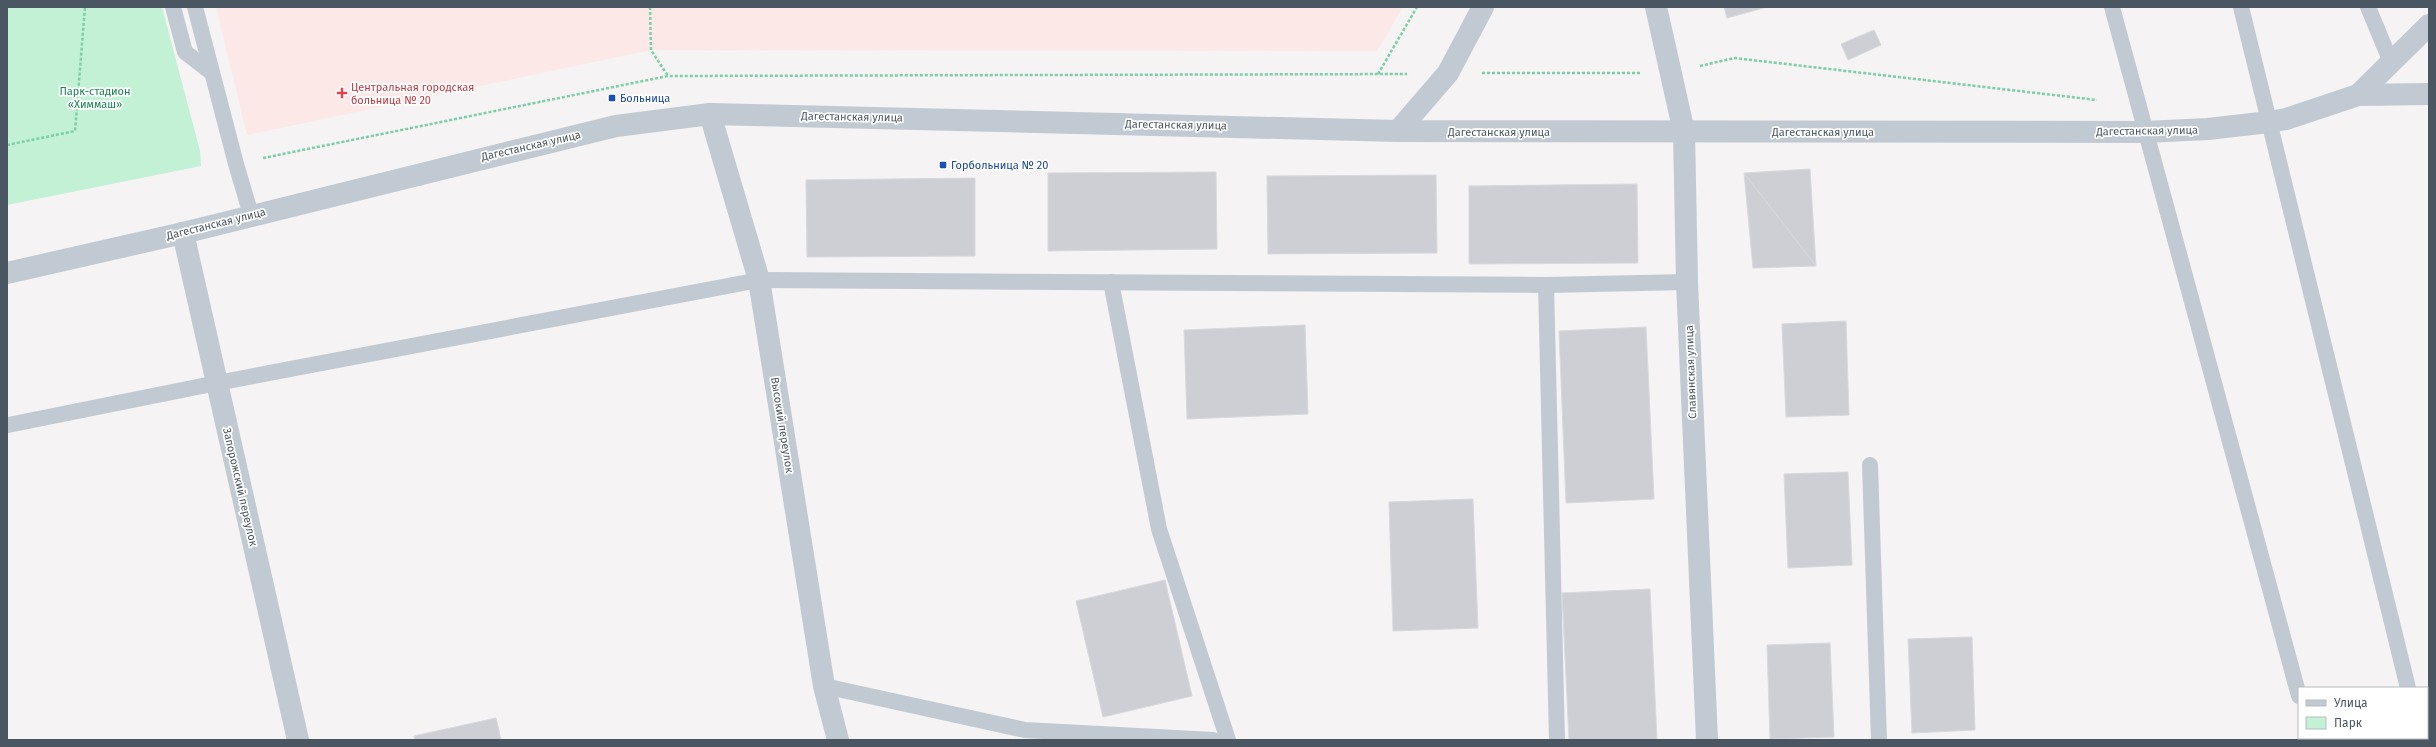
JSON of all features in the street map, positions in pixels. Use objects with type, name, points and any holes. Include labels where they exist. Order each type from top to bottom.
[{"type":"street","points":[[1398,131],[1448,73],[1483,7]]},
{"type":"street","name":"Славянская улица","points":[[1656,7],[1684,132],[1687,282],[1707,740]]},
{"type":"street","name":"Дагестанская улица","points":[[2358,95],[2390,60],[2429,25]]},
{"type":"street","name":"Дагестанская улица","points":[[7,273],[183,233],[616,126],[710,114],[1398,131],[2145,132],[2208,129],[2269,122],[2286,119],[2358,95],[2429,94]]},
{"type":"street","name":"Высокий переулок","points":[[710,114],[759,280],[824,686],[838,740]]},
{"type":"street","name":"Запорожский переулок","points":[[183,233],[298,740]]},
{"type":"lane","points":[[173,7],[185,52],[212,73]]},
{"type":"lane","points":[[195,7],[236,164],[251,215]]},
{"type":"lane","points":[[2112,7],[2137,105],[2298,692]]},
{"type":"lane","points":[[2241,7],[2408,687]]},
{"type":"lane","points":[[2368,7],[2390,60]]},
{"type":"lane","points":[[8,425],[217,383],[759,280],[1546,284],[1687,282]]},
{"type":"lane","points":[[1111,282],[1159,529],[1228,740]]},
{"type":"lane","points":[[1546,284],[1557,740]]},
{"type":"lane","points":[[1870,465],[1879,740]]},
{"type":"lane","points":[[824,686],[1025,730],[1213,740]]},
{"type":"path","points":[[7,145],[75,131],[85,7]]},
{"type":"path","points":[[650,7],[651,50],[668,76]]},
{"type":"path","points":[[1378,74],[1417,7]]},
{"type":"path","points":[[236,164],[668,76],[1671,73],[1734,58],[2137,105]]},
{"type":"shaded area","name":"Центральная городская больница № 20","points":[[216,7],[1403,7],[1377,51],[651,50],[247,135]]},
{"type":"green space","name":"Парк-стадион «Химмаш»","points":[[7,7],[162,7],[200,151],[201,166],[7,205]]},
{"type":"building","points":[[1724,7],[1767,7],[1727,18]]},
{"type":"building","points":[[1874,30],[1881,45],[1848,60],[1841,44]]},
{"type":"building","points":[[1810,169],[1816,266],[1744,173]]},
{"type":"building","points":[[1216,172],[1217,249],[1048,251],[1048,173]]},
{"type":"building","points":[[1744,173],[1816,266],[1753,268]]},
{"type":"building","points":[[1436,175],[1437,253],[1268,254],[1267,176]]},
{"type":"building","points":[[975,178],[975,256],[807,257],[806,180]]},
{"type":"building","points":[[1637,184],[1638,263],[1469,264],[1469,186]]},
{"type":"building","points":[[1846,321],[1849,415],[1786,417],[1782,324]]},
{"type":"building","points":[[1305,325],[1308,414],[1187,419],[1184,330]]},
{"type":"building","points":[[1646,327],[1654,499],[1566,503],[1559,331]]},
{"type":"building","points":[[1848,472],[1852,565],[1788,568],[1784,474]]},
{"type":"building","points":[[1473,499],[1478,628],[1393,631],[1389,502]]},
{"type":"building","points":[[1165,580],[1192,696],[1103,717],[1076,601]]},
{"type":"building","points":[[1650,589],[1657,740],[1569,740],[1562,593]]},
{"type":"building","points":[[1972,637],[1975,730],[1912,733],[1908,639]]},
{"type":"building","points":[[1830,643],[1834,737],[1770,739],[1767,645]]},
{"type":"building","points":[[496,718],[501,740],[415,740],[414,736]]},
{"type":"place","name":"Центральная городская больница № 20","points":[[342,93]]},
{"type":"place","name":"Больница","points":[[612,98]]},
{"type":"place","name":"Горбольница № 20","points":[[943,165]]}]
